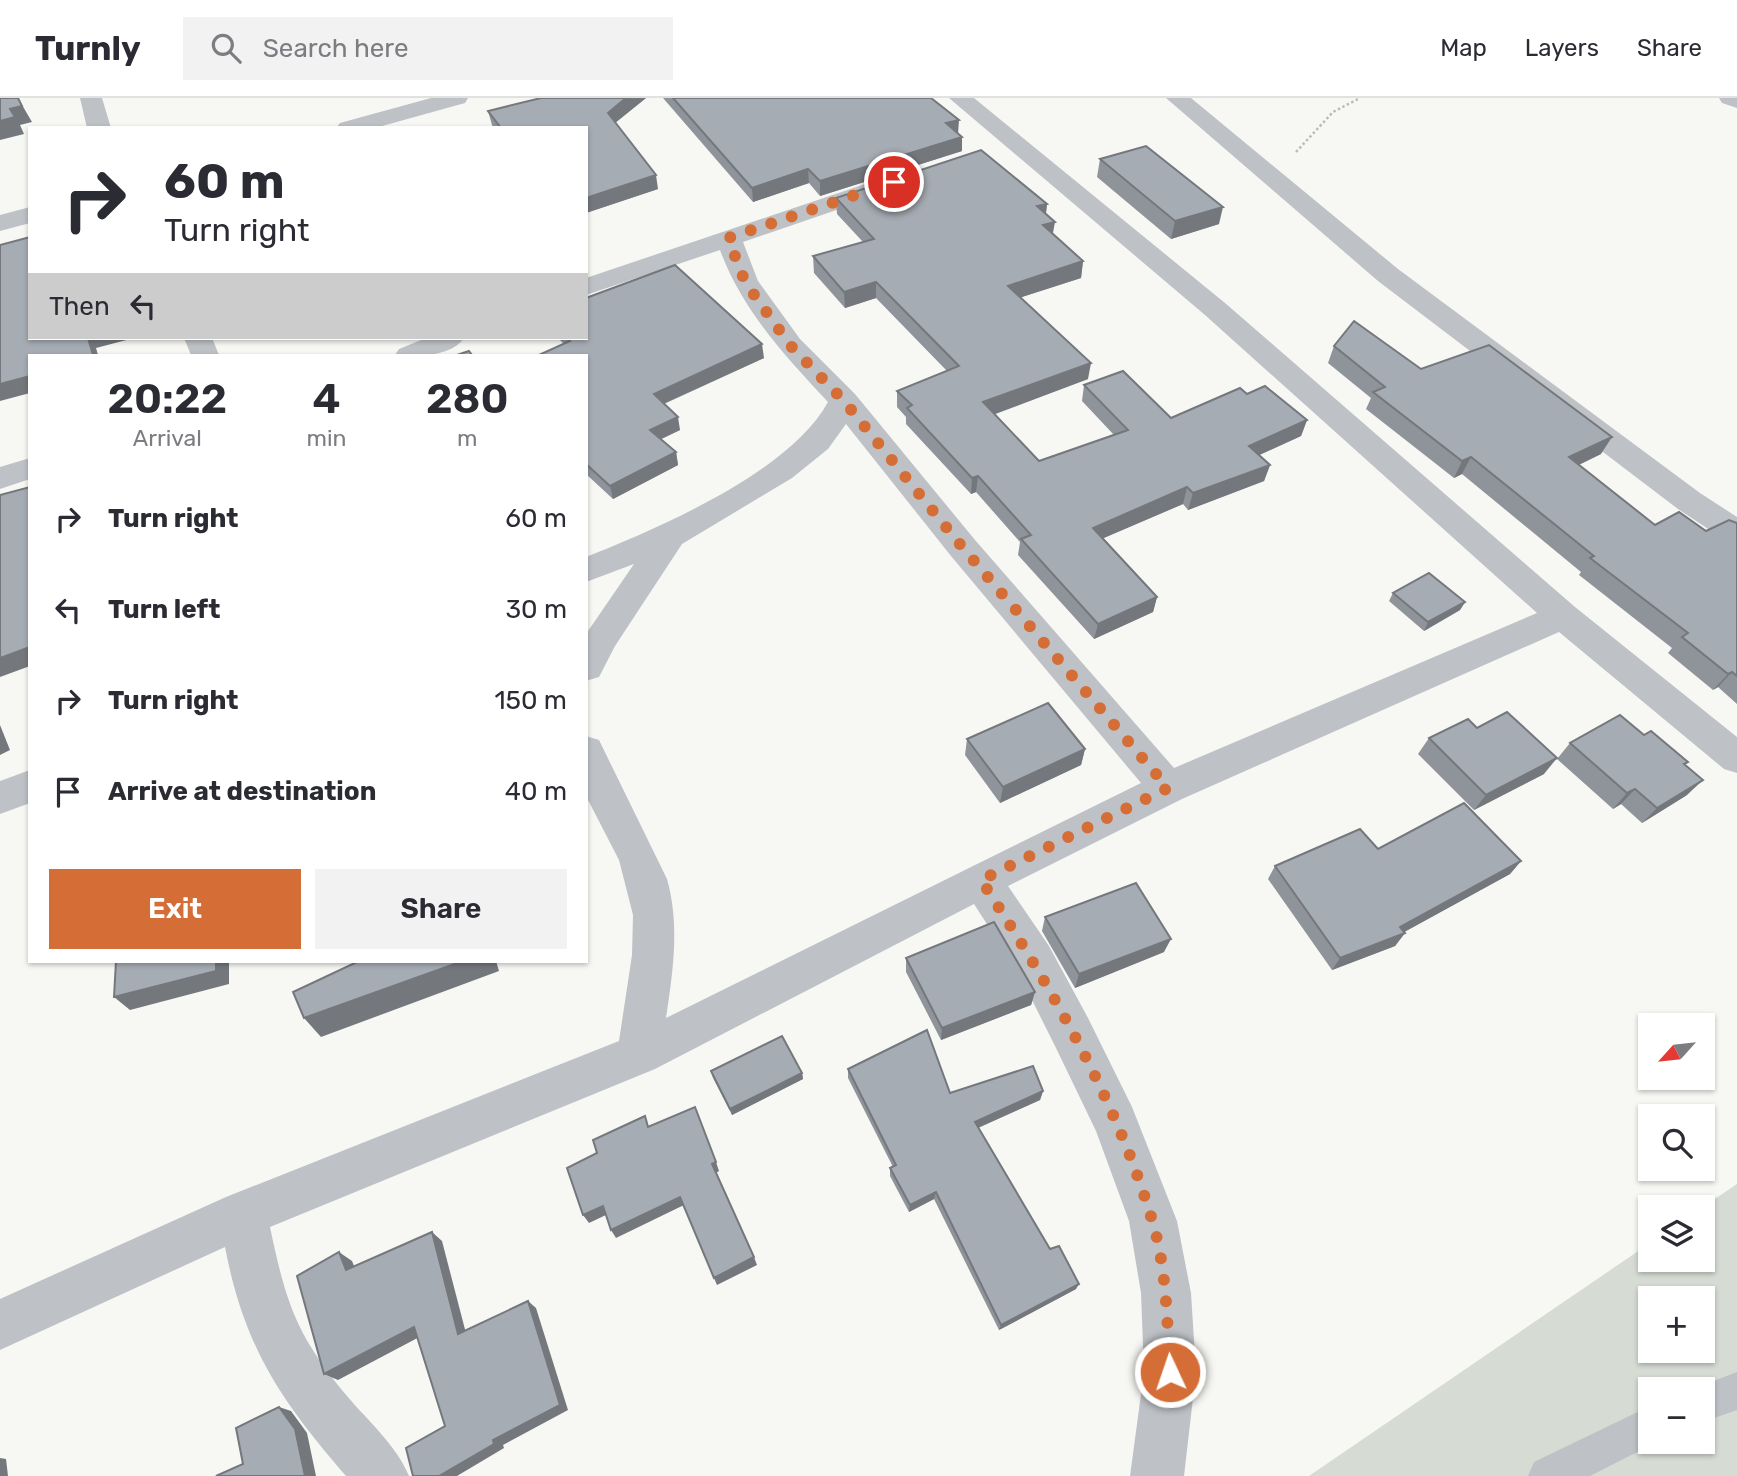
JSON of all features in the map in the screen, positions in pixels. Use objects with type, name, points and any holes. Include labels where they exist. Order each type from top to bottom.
[{"type":"street","points":[[91,98],[98,126]]},
{"type":"street","points":[[355,126],[457,98]]},
{"type":"street","points":[[960,98],[1005,148],[1215,309],[1563,616],[1737,758]]},
{"type":"street","points":[[1177,98],[1388,275],[1689,501],[1737,532]]},
{"type":"street","points":[[1730,98],[1737,101]]},
{"type":"street","points":[[588,286],[906,178]]},
{"type":"street","points":[[0,223],[28,216]]},
{"type":"street","points":[[728,238],[745,282],[790,345],[844,401],[963,548],[1168,788]]},
{"type":"street","points":[[410,354],[445,340]]},
{"type":"street","points":[[588,569],[670,536],[781,471],[817,442],[844,401]]},
{"type":"street","points":[[0,478],[28,469]]},
{"type":"street","points":[[588,663],[601,639],[670,536]]},
{"type":"street","points":[[0,1325],[243,1214],[639,1055],[981,880],[1168,788],[1563,616]]},
{"type":"street","points":[[588,755],[640,864],[652,900],[652,939],[639,1055]]},
{"type":"street","points":[[0,797],[28,787]]},
{"type":"street","points":[[981,880],[1034,960],[1072,1033],[1116,1124],[1153,1221],[1166,1293],[1170,1372],[1157,1476]]},
{"type":"street","points":[[243,1214],[257,1283],[279,1343],[334,1422],[382,1476]]},
{"type":"lane","points":[[1715,1399],[1737,1391]]},
{"type":"lane","points":[[1548,1476],[1638,1432]]},
{"type":"path","points":[[1275,181],[1310,135],[1333,112],[1360,98]]},
{"type":"shaded area","points":[[1737,1184],[1737,1476],[1309,1476],[1638,1251],[1638,1272],[1715,1272],[1715,1199]]},
{"type":"building","points":[[0,98],[18,98],[22,106],[10,109],[15,117],[0,121]]},
{"type":"building","points":[[541,98],[626,98],[608,113],[656,175],[588,197],[588,126],[499,126],[488,111]]},
{"type":"building","points":[[673,98],[931,98],[959,120],[946,123],[962,137],[820,181],[808,169],[752,188]]},
{"type":"building","points":[[1146,146],[1223,207],[1175,221],[1100,159]]},
{"type":"building","points":[[981,150],[1047,204],[1037,206],[1055,222],[1043,225],[1083,261],[1008,286],[1091,363],[983,402],[1039,461],[1128,430],[1084,385],[1123,371],[1171,418],[1240,388],[1247,394],[1265,386],[1307,420],[1249,446],[1270,465],[1193,493],[1187,487],[1093,528],[1157,597],[1098,624],[1021,539],[1031,535],[978,476],[972,478],[907,408],[912,405],[897,391],[959,366],[876,282],[844,292],[813,256],[874,239],[836,198]]},
{"type":"building","points":[[28,238],[28,340],[89,340],[93,354],[28,354],[28,377],[0,384],[0,245]]},
{"type":"building","points":[[675,265],[762,344],[654,394],[678,417],[650,430],[676,452],[610,486],[588,466],[588,354],[541,354],[569,340],[588,340],[588,297]]},
{"type":"building","points":[[1354,321],[1421,369],[1489,345],[1612,437],[1569,457],[1655,525],[1679,512],[1706,531],[1729,520],[1737,523],[1737,676],[1732,672],[1728,674],[1682,637],[1688,633],[1590,558],[1594,556],[1471,457],[1462,461],[1373,392],[1385,387],[1334,346]]},
{"type":"building","points":[[28,488],[28,648],[0,658],[0,495]]},
{"type":"building","points":[[1429,573],[1465,602],[1428,622],[1393,593]]},
{"type":"building","points":[[1048,703],[1085,749],[1003,787],[967,739]]},
{"type":"building","points":[[1507,712],[1557,758],[1486,795],[1429,738],[1468,719],[1477,728]]},
{"type":"building","points":[[1620,715],[1644,735],[1651,731],[1688,762],[1684,764],[1703,780],[1657,808],[1635,789],[1627,793],[1570,743]]},
{"type":"building","points":[[1464,803],[1521,861],[1400,927],[1405,933],[1340,958],[1275,866],[1360,829],[1378,849]]},
{"type":"building","points":[[1136,883],[1171,939],[1079,974],[1045,917]]},
{"type":"building","points":[[994,922],[1035,992],[942,1028],[906,958]]},
{"type":"building","points":[[116,963],[216,963],[216,971],[114,997]]},
{"type":"building","points":[[355,963],[457,963],[304,1018],[293,992]]},
{"type":"building","points":[[927,1030],[950,1093],[1033,1066],[1043,1091],[975,1122],[1050,1249],[1059,1246],[1079,1284],[1001,1325],[936,1192],[910,1205],[890,1168],[896,1165],[848,1069]]},
{"type":"building","points":[[782,1036],[802,1073],[730,1109],[711,1071]]},
{"type":"building","points":[[695,1107],[716,1162],[712,1164],[754,1257],[714,1278],[680,1197],[611,1230],[603,1206],[583,1215],[567,1168],[597,1153],[593,1140],[645,1116],[648,1127]]},
{"type":"building","points":[[432,1232],[458,1334],[528,1301],[560,1405],[493,1440],[494,1444],[439,1476],[413,1476],[406,1448],[445,1426],[414,1327],[324,1374],[297,1276],[339,1252],[346,1270]]},
{"type":"building","points":[[279,1407],[295,1429],[305,1476],[216,1476],[243,1464],[236,1428]]},
{"type":"route","points":[[894,182],[728,238],[745,282],[790,345],[844,401],[963,548],[1168,788],[981,880],[1034,960],[1116,1124],[1153,1221],[1166,1293],[1170,1372]]}]
